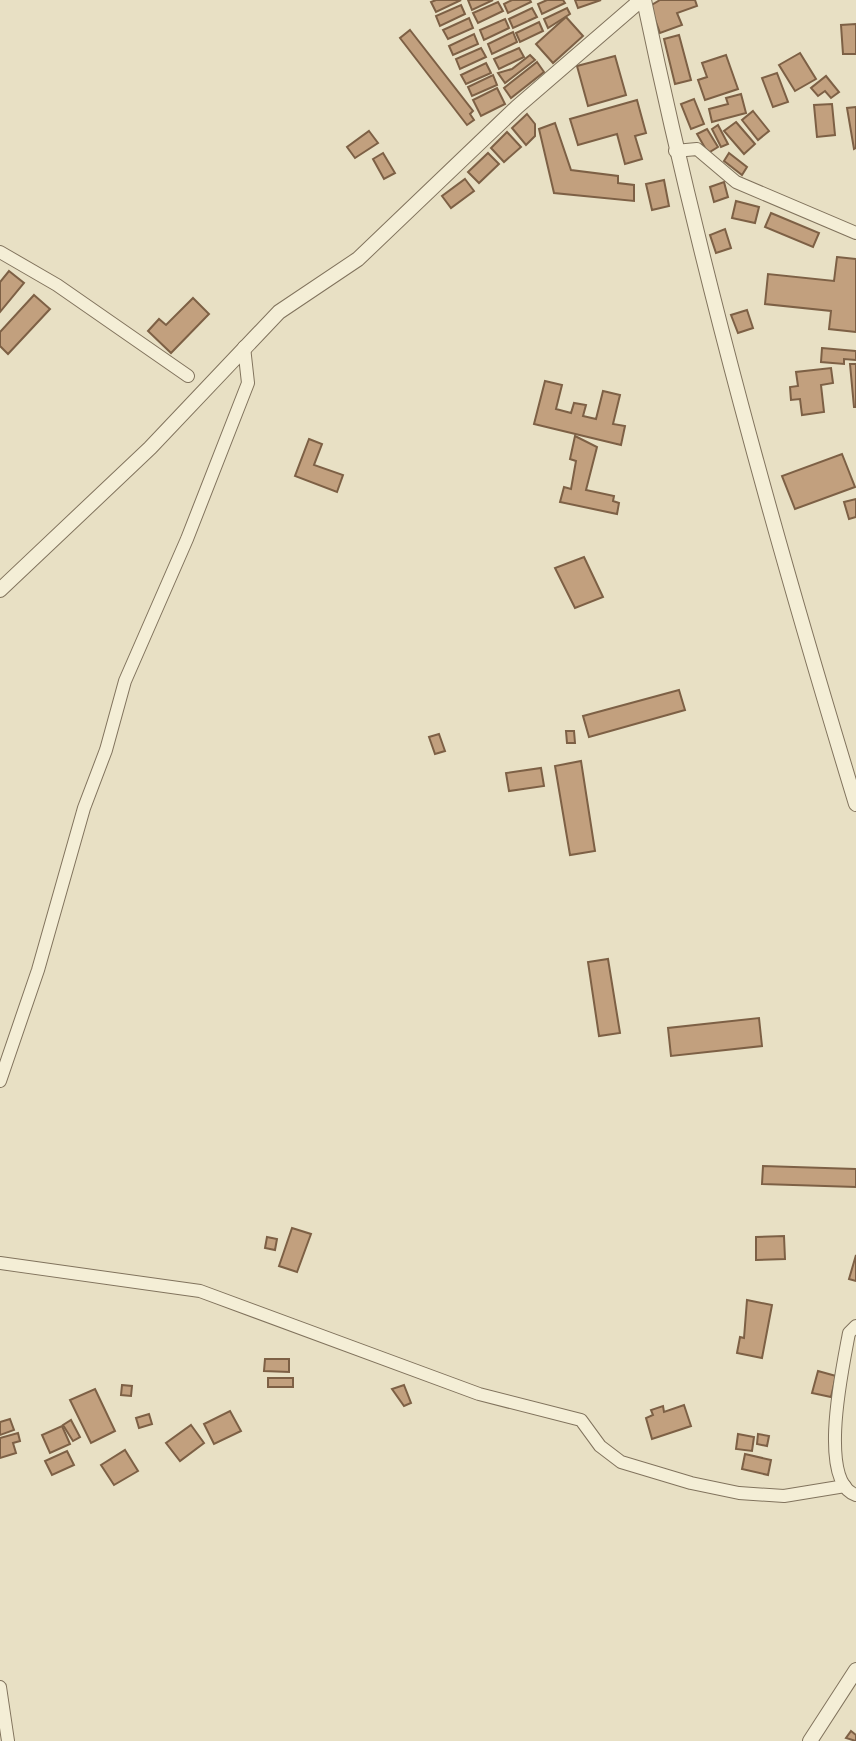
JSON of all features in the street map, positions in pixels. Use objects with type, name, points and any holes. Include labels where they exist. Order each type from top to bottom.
[{"type":"street","points":[[0,590],[150,448],[279,312],[358,259],[517,107],[642,0],[709,291],[801,622],[856,804]]},
{"type":"street","points":[[675,151],[697,149],[736,182],[856,233]]},
{"type":"street","points":[[0,252],[57,285],[188,376]]},
{"type":"street","points":[[0,1081],[38,970],[84,808],[106,750],[125,681],[187,539],[248,383],[244,347]]},
{"type":"street","points":[[0,1263],[128,1284],[200,1291],[479,1394],[581,1420],[600,1446],[621,1462],[691,1483],[739,1493],[784,1496],[845,1486]]},
{"type":"street","points":[[856,1326],[849,1333],[833,1445],[836,1475],[856,1495]]},
{"type":"street","points":[[810,1741],[856,1670]]},
{"type":"street","points":[[0,1687],[8,1741]]},
{"type":"building","points":[[461,0],[436,12],[431,2]]},
{"type":"building","points":[[468,0],[493,0],[472,10]]},
{"type":"building","points":[[512,0],[531,2],[508,13],[504,4]]},
{"type":"building","points":[[547,0],[563,0],[565,3],[542,14],[538,4]]},
{"type":"building","points":[[575,0],[601,0],[578,8]]},
{"type":"building","points":[[660,0],[695,0],[697,6],[677,13],[682,25],[660,33],[650,6]]},
{"type":"building","points":[[498,2],[503,11],[478,23],[473,13]]},
{"type":"building","points":[[461,5],[465,14],[440,26],[436,16]]},
{"type":"building","points":[[532,8],[537,17],[513,28],[509,19]]},
{"type":"building","points":[[567,8],[570,14],[548,28],[544,19]]},
{"type":"building","points":[[566,17],[583,36],[553,63],[536,44]]},
{"type":"building","points":[[469,18],[473,28],[448,39],[443,30]]},
{"type":"building","points":[[505,19],[509,28],[484,40],[480,30]]},
{"type":"building","points":[[539,22],[543,31],[520,42],[516,33]]},
{"type":"building","points":[[856,24],[856,54],[843,54],[841,25]]},
{"type":"building","points":[[410,30],[473,111],[470,114],[474,120],[467,125],[400,38]]},
{"type":"building","points":[[513,32],[517,42],[492,54],[488,44]]},
{"type":"building","points":[[474,34],[478,44],[453,55],[449,46]]},
{"type":"building","points":[[679,35],[691,80],[675,84],[664,39]]},
{"type":"building","points":[[481,48],[486,57],[460,69],[456,59]]},
{"type":"building","points":[[519,48],[524,57],[499,69],[494,59]]},
{"type":"building","points":[[800,53],[816,79],[795,91],[779,65]]},
{"type":"building","points":[[530,55],[535,60],[505,83],[498,73],[512,69]]},
{"type":"building","points":[[726,55],[738,89],[705,100],[698,80],[707,77],[702,63]]},
{"type":"building","points":[[615,56],[626,95],[588,106],[577,66]]},
{"type":"building","points":[[537,62],[544,72],[511,98],[504,88]]},
{"type":"building","points":[[486,63],[491,73],[466,84],[461,75]]},
{"type":"building","points":[[777,73],[788,102],[773,107],[762,78]]},
{"type":"building","points":[[493,75],[497,85],[472,96],[468,87]]},
{"type":"building","points":[[826,76],[839,92],[831,98],[825,91],[818,96],[811,88]]},
{"type":"building","points":[[497,88],[505,104],[481,116],[473,100]]},
{"type":"building","points":[[741,94],[746,113],[712,122],[709,109],[728,104],[726,98]]},
{"type":"building","points":[[694,99],[704,124],[691,129],[681,104]]},
{"type":"building","points":[[637,100],[646,133],[635,136],[642,159],[625,164],[617,134],[578,145],[570,119]]},
{"type":"building","points":[[832,104],[835,135],[817,137],[814,105]]},
{"type":"building","points":[[856,107],[856,148],[854,149],[847,108]]},
{"type":"building","points":[[753,111],[769,131],[758,140],[742,120]]},
{"type":"building","points":[[527,114],[535,124],[535,136],[526,145],[512,128]]},
{"type":"building","points":[[736,122],[755,144],[744,154],[724,131]]},
{"type":"building","points":[[555,123],[571,170],[618,176],[618,183],[634,185],[634,201],[554,193],[539,129]]},
{"type":"building","points":[[718,125],[728,144],[721,147],[712,129]]},
{"type":"building","points":[[707,129],[718,147],[708,153],[697,134]]},
{"type":"building","points":[[369,131],[378,143],[355,158],[347,147]]},
{"type":"building","points":[[507,132],[521,147],[504,162],[491,148]]},
{"type":"building","points":[[383,153],[395,173],[384,179],[373,159]]},
{"type":"building","points":[[488,153],[499,164],[479,183],[468,172]]},
{"type":"building","points":[[729,153],[747,167],[742,175],[724,161]]},
{"type":"building","points":[[465,179],[474,191],[451,208],[442,196]]},
{"type":"building","points":[[664,180],[669,206],[652,210],[646,184]]},
{"type":"building","points":[[724,182],[728,197],[714,202],[710,187]]},
{"type":"building","points":[[736,201],[759,207],[755,223],[732,218]]},
{"type":"building","points":[[771,213],[819,233],[813,247],[765,227]]},
{"type":"building","points":[[725,229],[731,248],[716,253],[710,235]]},
{"type":"building","points":[[837,257],[856,259],[856,332],[829,329],[831,311],[765,304],[768,274],[834,281]]},
{"type":"building","points":[[9,271],[24,283],[0,312],[0,282]]},
{"type":"building","points":[[34,295],[50,309],[8,354],[0,346],[0,332]]},
{"type":"building","points":[[193,298],[209,314],[171,353],[148,331],[159,319],[166,325]]},
{"type":"building","points":[[747,310],[753,328],[738,333],[731,315]]},
{"type":"building","points":[[822,348],[856,351],[856,360],[844,359],[844,364],[821,362]]},
{"type":"building","points":[[850,364],[856,364],[856,407],[854,407]]},
{"type":"building","points":[[831,368],[833,383],[821,385],[824,412],[802,415],[800,399],[791,400],[790,387],[798,386],[796,372]]},
{"type":"building","points":[[545,381],[562,385],[556,409],[571,413],[574,403],[586,405],[583,416],[596,419],[603,391],[620,395],[613,424],[625,426],[621,445],[534,424]]},
{"type":"building","points":[[575,436],[597,447],[586,490],[614,496],[613,501],[619,503],[617,514],[560,502],[564,487],[571,489],[576,461],[570,459]]},
{"type":"building","points":[[309,439],[322,444],[314,465],[343,475],[337,492],[295,476]]},
{"type":"building","points":[[842,454],[855,487],[795,509],[782,476]]},
{"type":"building","points":[[856,499],[856,517],[849,519],[844,502]]},
{"type":"building","points":[[584,557],[603,597],[575,608],[555,568]]},
{"type":"building","points":[[679,690],[685,710],[589,737],[583,716]]},
{"type":"building","points":[[566,731],[574,731],[575,743],[567,743]]},
{"type":"building","points":[[439,734],[445,751],[435,754],[429,737]]},
{"type":"building","points":[[581,761],[595,851],[570,855],[555,766]]},
{"type":"building","points":[[541,768],[544,786],[509,791],[506,773]]},
{"type":"building","points":[[608,959],[620,1033],[599,1036],[588,962]]},
{"type":"building","points":[[759,1018],[762,1046],[671,1056],[668,1028]]},
{"type":"building","points":[[763,1166],[856,1169],[856,1187],[762,1184]]},
{"type":"building","points":[[292,1228],[311,1234],[297,1272],[279,1266]]},
{"type":"building","points":[[784,1236],[785,1259],[756,1260],[756,1237]]},
{"type":"building","points":[[267,1237],[277,1239],[275,1250],[265,1248]]},
{"type":"building","points":[[856,1255],[856,1281],[849,1279]]},
{"type":"building","points":[[747,1300],[772,1305],[762,1358],[737,1353],[740,1337],[744,1338]]},
{"type":"building","points":[[265,1359],[289,1359],[289,1372],[264,1371]]},
{"type":"building","points":[[818,1371],[836,1376],[831,1397],[812,1393]]},
{"type":"building","points":[[268,1378],[293,1378],[293,1387],[268,1387]]},
{"type":"building","points":[[122,1385],[132,1386],[131,1396],[121,1395]]},
{"type":"building","points":[[404,1385],[411,1403],[404,1406],[392,1389]]},
{"type":"building","points":[[95,1389],[115,1431],[91,1443],[70,1400]]},
{"type":"building","points":[[684,1405],[691,1426],[652,1439],[646,1418],[653,1415],[651,1410],[663,1406],[664,1412]]},
{"type":"building","points":[[230,1411],[241,1431],[214,1444],[204,1424]]},
{"type":"building","points":[[149,1414],[152,1424],[139,1428],[136,1418]]},
{"type":"building","points":[[10,1419],[14,1430],[0,1435],[0,1422]]},
{"type":"building","points":[[71,1420],[80,1437],[73,1441],[63,1425]]},
{"type":"building","points":[[191,1425],[204,1443],[180,1461],[166,1443]]},
{"type":"building","points":[[62,1426],[70,1444],[50,1453],[42,1435]]},
{"type":"building","points":[[18,1433],[20,1441],[13,1443],[16,1453],[0,1458],[0,1438]]},
{"type":"building","points":[[738,1434],[754,1437],[752,1451],[736,1449]]},
{"type":"building","points":[[758,1434],[769,1436],[767,1446],[757,1444]]},
{"type":"building","points":[[125,1450],[138,1471],[114,1485],[101,1465]]},
{"type":"building","points":[[67,1451],[74,1465],[52,1475],[45,1461]]},
{"type":"building","points":[[745,1454],[771,1460],[768,1475],[742,1469]]},
{"type":"building","points":[[851,1731],[856,1735],[856,1741],[846,1738]]}]
